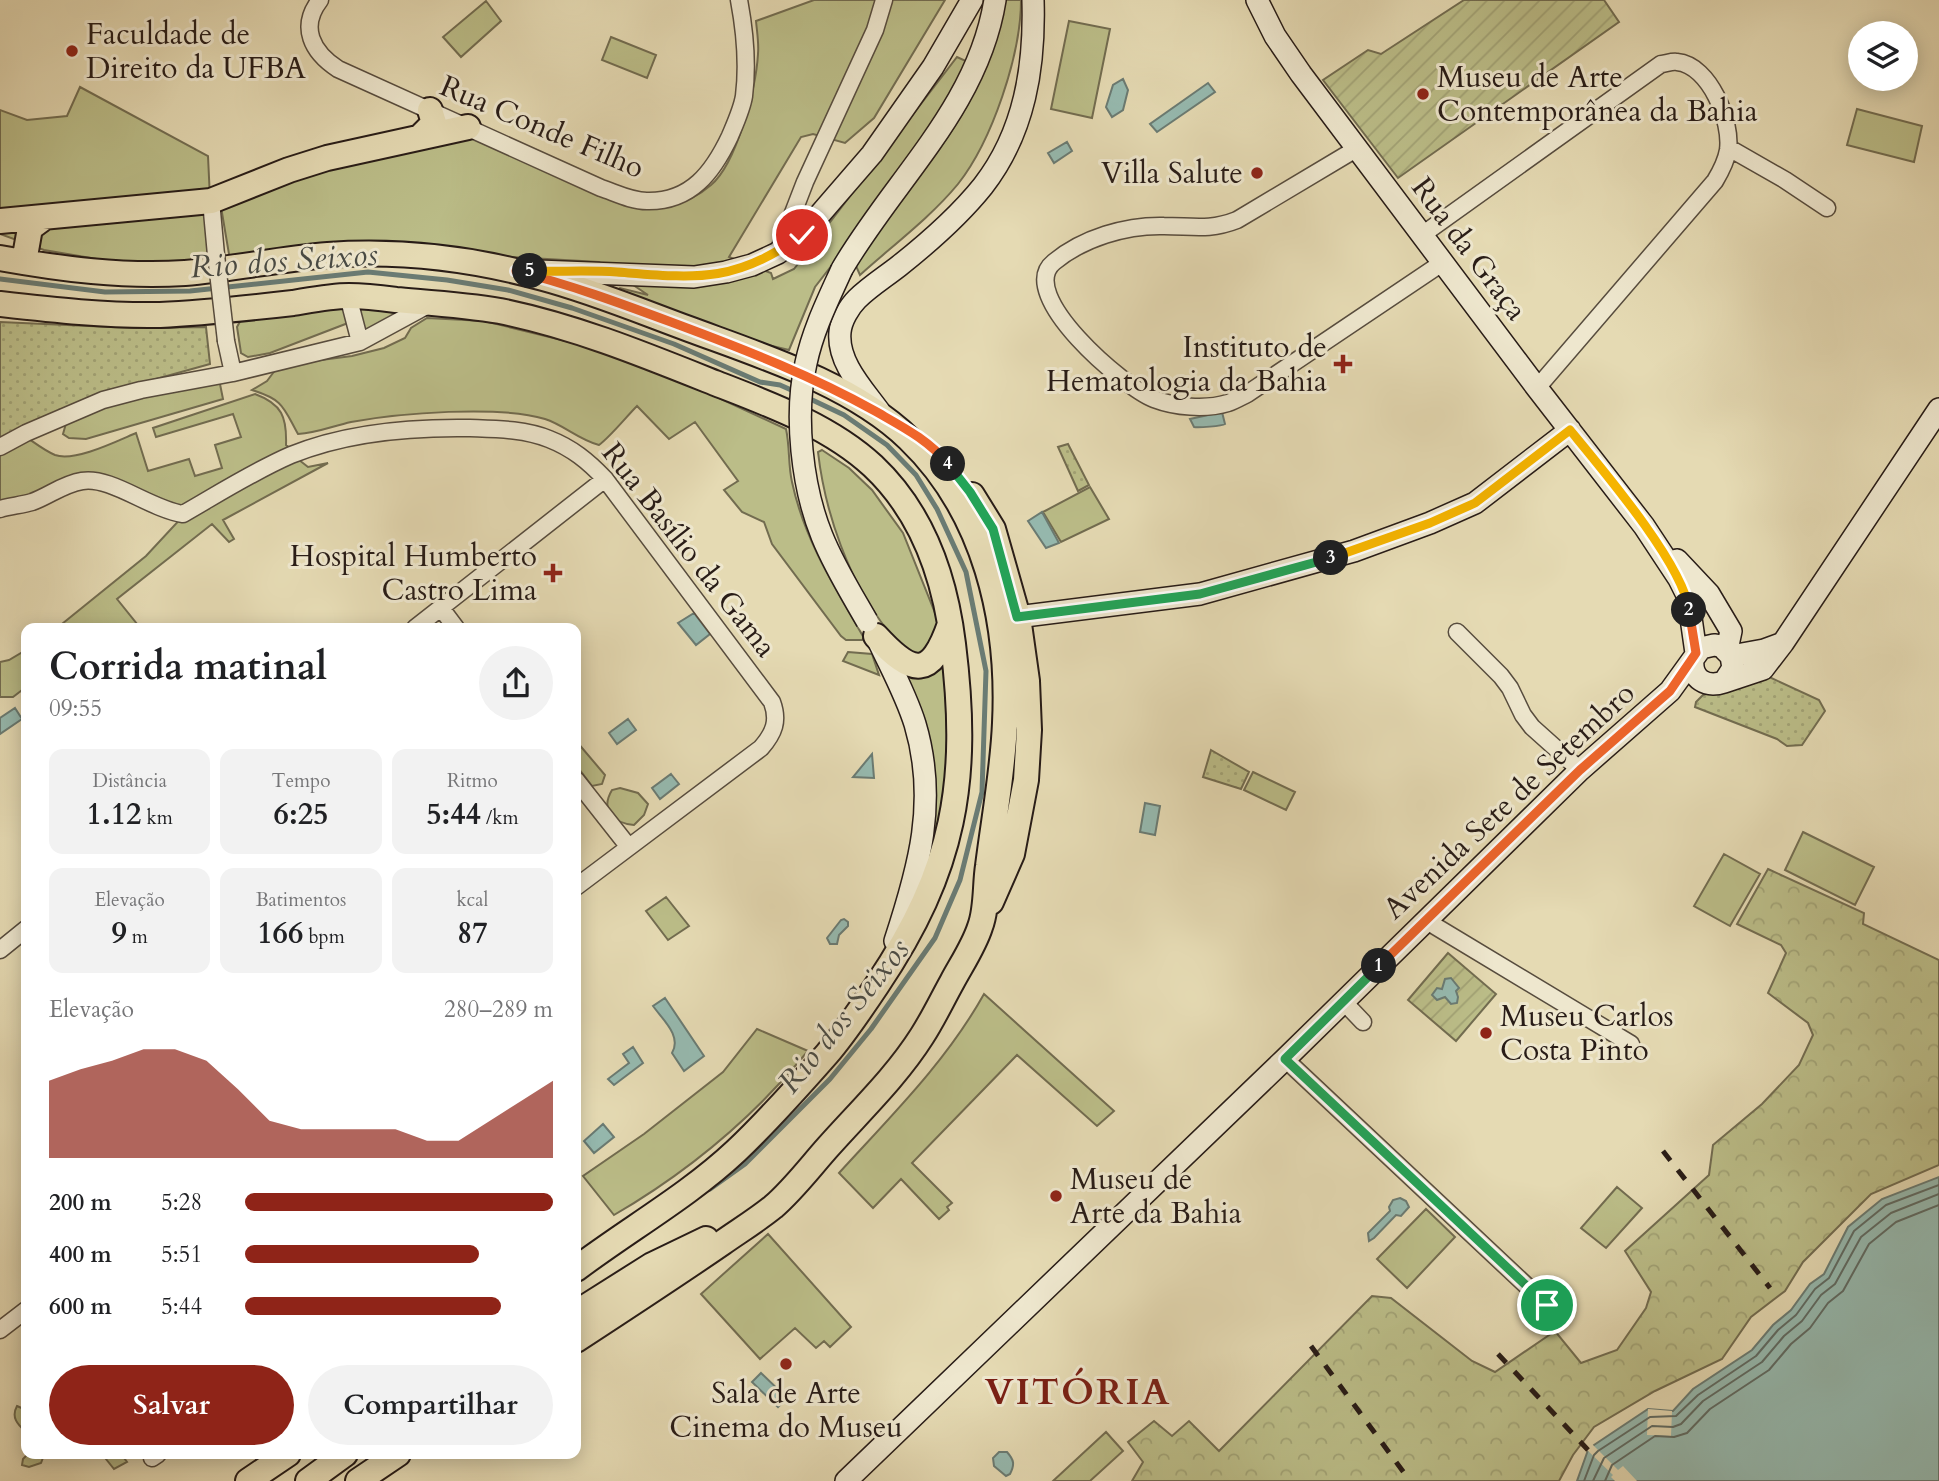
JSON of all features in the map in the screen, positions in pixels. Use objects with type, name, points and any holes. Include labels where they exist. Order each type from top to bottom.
[{"type":"main road","points":[[516,271],[615,272],[694,277],[752,265],[778,253],[808,229],[872,154],[933,67],[972,0]]},
{"type":"main road","points":[[885,973],[918,865],[925,832],[923,760],[905,698],[872,628],[837,570],[821,534],[811,499],[801,426],[801,392],[814,335],[842,269],[860,238],[941,129],[965,88],[983,47],[995,0]]},
{"type":"main road","points":[[581,1337],[654,1290],[776,1205],[896,1072],[922,1036],[981,925],[1012,854],[1026,780],[1029,730],[1027,681],[1008,618],[991,579],[978,538],[965,512],[943,477],[911,441],[882,416],[850,371],[841,348],[840,331],[847,313],[857,299],[958,214],[984,185],[1001,159],[1017,125],[1027,90],[1034,45],[1033,0]]},
{"type":"main road","name":"Rua da Graça","points":[[1257,0],[1275,36],[1356,149],[1644,526],[1688,597],[1695,656]]},
{"type":"main road","points":[[420,137],[434,123],[430,110]]},
{"type":"main road","points":[[0,221],[211,201],[327,158],[468,127]]},
{"type":"main road","points":[[24,262],[30,228],[45,217]]},
{"type":"main road","points":[[0,258],[91,271],[183,273],[286,259],[377,254],[425,257],[516,271],[572,286],[795,370],[936,448],[970,492],[993,529],[1008,618]]},
{"type":"main road","points":[[0,304],[155,315],[241,309],[348,296],[497,311],[591,335],[750,397],[827,433],[873,466],[894,489],[912,515],[928,544],[940,578],[950,623],[960,710],[961,750],[955,803],[939,868],[923,907],[885,973],[829,1052],[736,1152],[581,1265]]},
{"type":"main road","name":"Avenida Sete de Setembro","points":[[1670,691],[1717,683],[1763,669],[1939,409]]},
{"type":"main road","points":[[1008,618],[1200,594],[1354,551],[1475,503],[1570,430]]},
{"type":"main road","name":"Rua da Graça","points":[[1644,526],[1709,594],[1731,631],[1729,653]]},
{"type":"main road","points":[[872,628],[895,656],[917,667],[927,664],[935,657],[943,645],[950,623]]},
{"type":"main road","points":[[1729,653],[1733,668],[1717,683],[1698,679],[1693,666],[1695,656],[1701,648],[1714,645],[1729,653],[1764,650],[1783,643]]},
{"type":"main road","name":"Avenida Sete de Setembro","points":[[845,1481],[1285,1059],[1580,770],[1670,691],[1695,656]]},
{"type":"main road","points":[[581,1310],[652,1265],[776,1205]]},
{"type":"main road","points":[[248,1481],[281,1459]]},
{"type":"main road","points":[[308,1481],[338,1459]]},
{"type":"main road","points":[[358,1481],[391,1459]]},
{"type":"street","name":"Rua Conde Filho","points":[[320,0],[311,13],[310,36],[324,60],[338,69],[626,197],[647,201],[688,193],[704,180],[718,161],[734,128],[744,99],[745,30],[739,0]]},
{"type":"street","points":[[778,253],[805,182],[875,30],[884,0]]},
{"type":"street","points":[[1422,235],[1661,64],[1677,61],[1692,67],[1705,77],[1714,90],[1727,127],[1729,148],[1725,164],[1716,181],[1536,388]]},
{"type":"street","points":[[1729,148],[1827,208]]},
{"type":"street","points":[[1356,149],[1237,220],[1220,227],[1204,229],[1135,226],[1087,242],[1047,268],[1045,280],[1049,299],[1081,342],[1132,388],[1154,399],[1200,407],[1228,403],[1247,394],[1442,263]]},
{"type":"street","points":[[211,201],[226,341],[233,373]]},
{"type":"street","points":[[348,296],[360,342]]},
{"type":"street","points":[[0,447],[103,400],[233,373],[360,342],[432,303]]},
{"type":"street","name":"Rua Basílio da Gama","points":[[1,508],[31,502],[83,480],[104,482],[166,512],[183,514],[292,455],[337,441],[417,428],[518,431],[547,438],[570,448],[587,460],[605,479],[772,702],[776,714],[775,727],[761,748],[628,846]]},
{"type":"street","points":[[422,623],[605,479]]},
{"type":"street","points":[[441,608],[452,623]]},
{"type":"street","points":[[1457,632],[1501,676],[1532,727],[1580,770]]},
{"type":"street","points":[[581,786],[628,846],[581,883]]},
{"type":"street","points":[[1425,920],[1631,1045]]},
{"type":"street","points":[[0,950],[21,933]]},
{"type":"street","points":[[1343,1001],[1363,1022]]},
{"type":"street","points":[[1285,1059],[1547,1305]]},
{"type":"street","points":[[0,1330],[21,1314]]},
{"type":"green space","points":[[814,0],[945,0],[874,118],[845,143],[813,134],[801,137],[729,257],[771,273],[773,279],[794,269],[957,57],[968,62],[925,145],[815,287],[789,350],[717,333],[611,296],[620,288],[648,295],[599,262],[496,256],[230,260],[221,207],[288,179],[468,135],[630,205],[662,207],[683,202],[711,185],[729,160],[737,143],[744,124],[756,68],[756,21]]},
{"type":"green space","points":[[1003,0],[1021,0],[1020,22],[1010,71],[982,145],[958,184],[947,196],[860,275],[856,266],[868,246],[936,154],[969,103],[987,60]]},
{"type":"green space","points":[[1464,0],[1604,0],[1619,22],[1398,178],[1323,80],[1368,50],[1381,54]]},
{"type":"green space","points":[[486,1],[501,21],[461,57],[443,37]]},
{"type":"green space","points":[[1069,21],[1110,29],[1092,118],[1051,109]]},
{"type":"green space","points":[[611,37],[656,55],[647,78],[602,60]]},
{"type":"green space","points":[[80,87],[208,156],[213,263],[132,265],[44,250],[0,234],[0,110],[27,120],[67,116]]},
{"type":"green space","points":[[1857,109],[1922,126],[1914,162],[1847,145]]},
{"type":"green space","points":[[345,305],[348,323],[270,353],[248,357],[241,353],[237,327],[243,316]]},
{"type":"green space","points":[[363,307],[401,310],[369,331],[364,331],[360,311]]},
{"type":"green space","points":[[427,318],[484,321],[607,351],[669,375],[786,429],[791,476],[804,523],[822,563],[864,638],[846,640],[841,636],[772,544],[764,522],[742,512],[724,490],[738,481],[695,422],[669,439],[637,406],[599,445],[545,419],[476,411],[395,416],[351,422],[298,434],[277,401],[252,390],[267,381],[276,369],[290,364],[352,356],[384,348],[405,338],[411,328]]},
{"type":"green space","points":[[0,322],[134,328],[206,327],[210,364],[102,394],[0,442]]},
{"type":"green space","points":[[218,374],[223,399],[86,439],[69,438],[63,434],[67,420],[107,403]]},
{"type":"green space","points":[[255,394],[277,407],[284,419],[286,445],[294,451],[183,511],[105,480],[0,504],[0,450],[26,437],[55,455],[73,456],[96,450],[136,433],[148,471],[189,459],[195,476],[222,468],[215,445],[241,437],[233,414],[156,437],[153,428]]},
{"type":"green space","points":[[1068,444],[1089,485],[1078,491],[1058,447]]},
{"type":"green space","points":[[822,450],[849,468],[872,490],[903,533],[939,623],[937,641],[915,658],[897,642],[874,612],[851,569],[826,499],[818,452]]},
{"type":"green space","points":[[294,456],[308,467],[328,463],[223,520],[234,539],[229,542],[212,524],[117,599],[136,623],[63,623],[146,556],[184,515]]},
{"type":"green space","points":[[1090,487],[1109,519],[1061,542],[1043,512]]},
{"type":"green space","points":[[848,652],[872,654],[879,675],[843,661]]},
{"type":"green space","points":[[21,653],[21,691],[13,697],[0,697],[0,662]]},
{"type":"green space","points":[[941,655],[958,750],[920,907],[926,833],[894,659]]},
{"type":"green space","points":[[1767,676],[1819,700],[1825,711],[1802,745],[1787,746],[1777,739],[1695,707],[1703,695]]},
{"type":"green space","points":[[581,747],[605,775],[602,784],[592,786],[581,772]]},
{"type":"green space","points":[[1211,750],[1249,772],[1241,789],[1203,777]]},
{"type":"green space","points":[[1253,772],[1295,792],[1286,810],[1244,790]]},
{"type":"green space","points":[[620,788],[638,793],[648,804],[644,815],[634,825],[620,822],[608,809],[612,790]]},
{"type":"green space","points":[[1803,832],[1874,867],[1855,905],[1785,870]]},
{"type":"green space","points":[[1724,854],[1760,874],[1730,926],[1694,906]]},
{"type":"green space","points":[[1768,869],[1864,913],[1863,924],[1939,960],[1939,1165],[1871,1194],[1803,1262],[1785,1291],[1751,1317],[1722,1359],[1655,1391],[1594,1427],[1573,1455],[1559,1481],[1132,1481],[1143,1462],[1128,1442],[1154,1421],[1172,1436],[1189,1421],[1219,1451],[1372,1296],[1391,1298],[1472,1361],[1495,1372],[1555,1331],[1581,1363],[1617,1350],[1646,1308],[1651,1292],[1625,1251],[1709,1175],[1713,1145],[1762,1104],[1799,1065],[1813,1035],[1808,1023],[1768,993],[1786,953],[1781,945],[1737,924]]},
{"type":"green space","points":[[666,897],[689,926],[668,940],[646,911]]},
{"type":"green space","points":[[1448,953],[1496,994],[1456,1041],[1408,1000]]},
{"type":"green space","points":[[984,994],[1114,1111],[1097,1126],[1017,1055],[912,1163],[952,1203],[947,1207],[949,1210],[939,1219],[901,1179],[873,1208],[839,1173],[898,1109],[953,1043]]},
{"type":"green space","points":[[757,1029],[808,1051],[765,1099],[718,1142],[668,1181],[614,1215],[583,1176],[644,1134],[723,1072]]},
{"type":"green space","points":[[1617,1187],[1642,1208],[1606,1248],[1581,1228]]},
{"type":"green space","points":[[1426,1209],[1455,1237],[1407,1288],[1377,1259]]},
{"type":"green space","points":[[768,1234],[851,1327],[830,1347],[824,1341],[816,1348],[795,1328],[760,1359],[701,1294]]},
{"type":"green space","points":[[17,1406],[21,1408],[21,1427],[16,1420]]},
{"type":"green space","points":[[1106,1432],[1123,1451],[1090,1481],[1053,1481]]},
{"type":"green space","points":[[23,1459],[42,1459],[41,1463],[29,1467],[22,1465]]},
{"type":"green space","points":[[106,1459],[125,1459],[127,1462],[114,1469]]},
{"type":"water","points":[[1123,79],[1128,90],[1123,110],[1112,117],[1106,107],[1113,85]]},
{"type":"water","points":[[1208,83],[1215,92],[1157,132],[1150,124]]},
{"type":"water","points":[[1067,142],[1072,151],[1054,163],[1048,153]]},
{"type":"water","points":[[1222,412],[1223,425],[1194,427],[1190,419]]},
{"type":"water","points":[[1042,512],[1059,543],[1046,548],[1028,521]]},
{"type":"water","points":[[694,613],[710,634],[696,645],[678,623]]},
{"type":"water","points":[[15,708],[21,720],[0,734],[0,718]]},
{"type":"water","points":[[628,719],[636,730],[617,744],[609,733]]},
{"type":"water","points":[[872,754],[874,778],[853,777]]},
{"type":"water","points":[[671,774],[679,784],[660,799],[652,788]]},
{"type":"water","points":[[1145,803],[1160,806],[1155,835],[1140,832]]},
{"type":"water","points":[[844,919],[848,926],[839,935],[837,944],[830,944],[827,938]]},
{"type":"water","points":[[1451,978],[1459,988],[1456,991],[1457,1003],[1451,1004],[1445,997],[1437,1000],[1432,995],[1437,988],[1442,989],[1445,979]]},
{"type":"water","points":[[665,998],[704,1056],[684,1071],[672,1053],[675,1040],[673,1034],[653,1006]]},
{"type":"water","points":[[633,1047],[643,1063],[614,1085],[608,1079],[629,1063],[623,1054]]},
{"type":"water","points":[[603,1124],[614,1137],[594,1153],[584,1141]]},
{"type":"water","points":[[1939,1177],[1939,1481],[1577,1481],[1588,1450],[1594,1445],[1648,1409],[1673,1411],[1693,1389],[1752,1350],[1773,1325],[1791,1310],[1810,1284],[1824,1274],[1848,1227],[1882,1199]]},
{"type":"water","points":[[1400,1198],[1406,1201],[1409,1207],[1401,1216],[1396,1215],[1369,1241],[1368,1233],[1390,1211],[1393,1200]]},
{"type":"water","points":[[761,1373],[787,1398],[778,1407],[752,1382]]},
{"type":"water","points":[[999,1452],[1007,1452],[1012,1460],[1012,1471],[1006,1476],[994,1466],[993,1458]]},
{"type":"pier","points":[[1648,1409],[1672,1411],[1671,1436],[1647,1435]]},
{"type":"pier","points":[[1591,1443],[1618,1470],[1623,1466],[1637,1481],[1615,1481],[1611,1477],[1613,1475],[1585,1448]]},
{"type":"waterway","name":"Rio dos Seixos","points":[[0,279],[105,292],[190,291],[368,272],[447,280],[508,290],[572,308],[674,344],[760,382],[780,385],[798,393]]},
{"type":"waterway","name":"Rio dos Seixos","points":[[710,1189],[745,1164],[830,1079],[871,1029],[935,938],[960,880],[982,792],[986,671],[966,572],[937,509],[916,475],[887,445],[844,415],[806,397]]},
{"type":"railway","points":[[1663,1151],[1770,1288]]},
{"type":"railway","points":[[1311,1346],[1410,1481]]},
{"type":"railway","points":[[1498,1354],[1588,1450]]},
{"type":"place","name":"Faculdade de Direito da UFBA","points":[[72,51]]},
{"type":"place","name":"Museu de Arte Contemporânea da Bahia","points":[[1423,94]]},
{"type":"place","name":"Villa Salute","points":[[1257,173]]},
{"type":"place","name":"Instituto de Hematologia da Bahia","points":[[1343,364]]},
{"type":"place","name":"Hospital Humberto Castro Lima","points":[[553,573]]},
{"type":"place","name":"Museu Carlos Costa Pinto","points":[[1486,1033]]},
{"type":"place","name":"Museu de Arte da Bahia","points":[[1056,1196]]},
{"type":"place","name":"Sala de Arte Cinema do Museu","points":[[786,1364]]},
{"type":"district","name":"VITÓRIA","points":[[1078,1392]]},
{"type":"route","points":[[802,235],[778,253],[752,265],[694,277],[615,272],[516,271],[612,300],[795,370],[936,448],[970,492],[993,529],[1017,617],[1200,594],[1354,551],[1475,503],[1570,430],[1644,526],[1688,597],[1696,653],[1693,660],[1670,691],[1580,770],[1285,1059],[1547,1305]]}]
